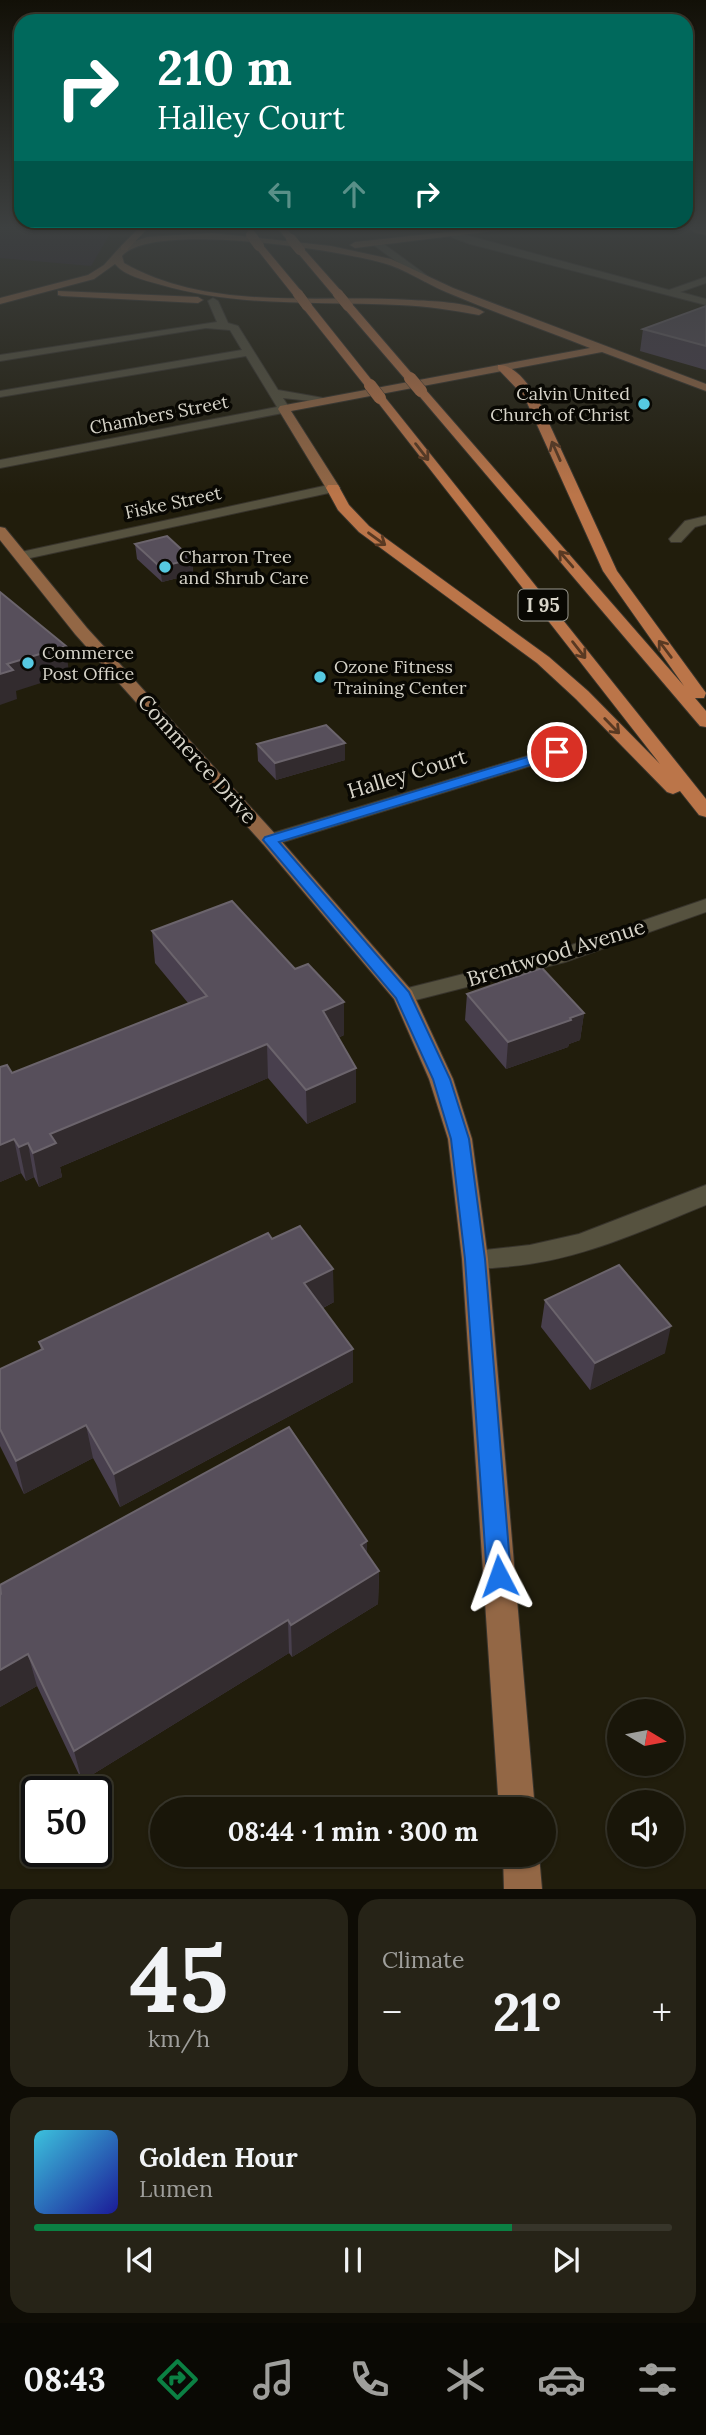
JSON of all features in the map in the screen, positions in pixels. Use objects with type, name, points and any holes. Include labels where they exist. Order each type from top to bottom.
[{"type":"highway","name":"I 95","points":[[317,318],[706,811]]},
{"type":"highway","name":"I 95","points":[[365,318],[421,391],[706,722]]},
{"type":"highway","points":[[502,367],[530,395],[610,571],[706,704]]},
{"type":"highway","points":[[333,488],[343,507],[364,529],[563,676],[706,821]]},
{"type":"main road","points":[[494,318],[706,397]]},
{"type":"main road","points":[[526,318],[706,387]]},
{"type":"main road","name":"Chambers Street","points":[[284,409],[603,348]]},
{"type":"main road","points":[[661,379],[674,375]]},
{"type":"main road","points":[[284,409],[333,488]]},
{"type":"main road","name":"Commerce Drive","points":[[0,531],[81,631],[270,840],[404,996],[441,1079],[460,1139],[475,1259],[516,1797]]},
{"type":"main road","points":[[522,1867],[523,1889]]},
{"type":"street","points":[[221,318],[224,324]]},
{"type":"street","points":[[0,358],[224,324],[234,328],[284,409]]},
{"type":"street","points":[[0,394],[247,352]]},
{"type":"street","name":"Chambers Street","points":[[273,393],[326,401]]},
{"type":"street","name":"Chambers Street","points":[[0,464],[284,409]]},
{"type":"street","name":"Fiske Street","points":[[21,556],[333,488]]},
{"type":"street","points":[[677,539],[690,524],[706,520]]},
{"type":"street","name":"Halley Court","points":[[270,840],[557,752]]},
{"type":"street","name":"Brentwood Avenue","points":[[404,996],[558,957],[706,905]]},
{"type":"street","points":[[475,1259],[530,1255],[582,1244],[706,1195]]},
{"type":"building","points":[[673,318],[706,318],[706,346],[643,329]]},
{"type":"building","points":[[167,536],[192,559],[160,567],[135,544]]},
{"type":"building","points":[[0,592],[66,646],[7,664],[13,670],[0,674]]},
{"type":"building","points":[[326,725],[345,743],[275,763],[257,744]]},
{"type":"building","points":[[232,901],[295,969],[308,964],[344,1002],[323,1011],[356,1068],[306,1090],[267,1044],[50,1134],[56,1143],[33,1153],[28,1143],[19,1147],[14,1139],[0,1145],[0,1067],[7,1065],[12,1073],[207,996],[152,931]]},
{"type":"building","points":[[542,968],[584,1013],[508,1042],[467,994]]},
{"type":"building","points":[[300,1226],[333,1269],[304,1283],[353,1349],[114,1474],[86,1425],[16,1461],[0,1429],[0,1369],[43,1349],[39,1342],[268,1233],[272,1239]]},
{"type":"building","points":[[619,1265],[671,1326],[595,1363],[545,1300]]},
{"type":"building","points":[[289,1427],[367,1541],[361,1545],[379,1571],[291,1625],[288,1620],[74,1751],[28,1654],[0,1670],[0,1585]]},
{"type":"place","name":"Calvin United Church of Christ","points":[[644,404]]},
{"type":"place","name":"Charron Tree and Shrub Care","points":[[165,567]]},
{"type":"place","name":"Commerce Post Office","points":[[28,663]]},
{"type":"place","name":"Ozone Fitness Training Center","points":[[320,677]]},
{"type":"route","points":[[499,1576],[475,1259],[460,1139],[441,1079],[404,996],[270,840],[557,752]]}]
